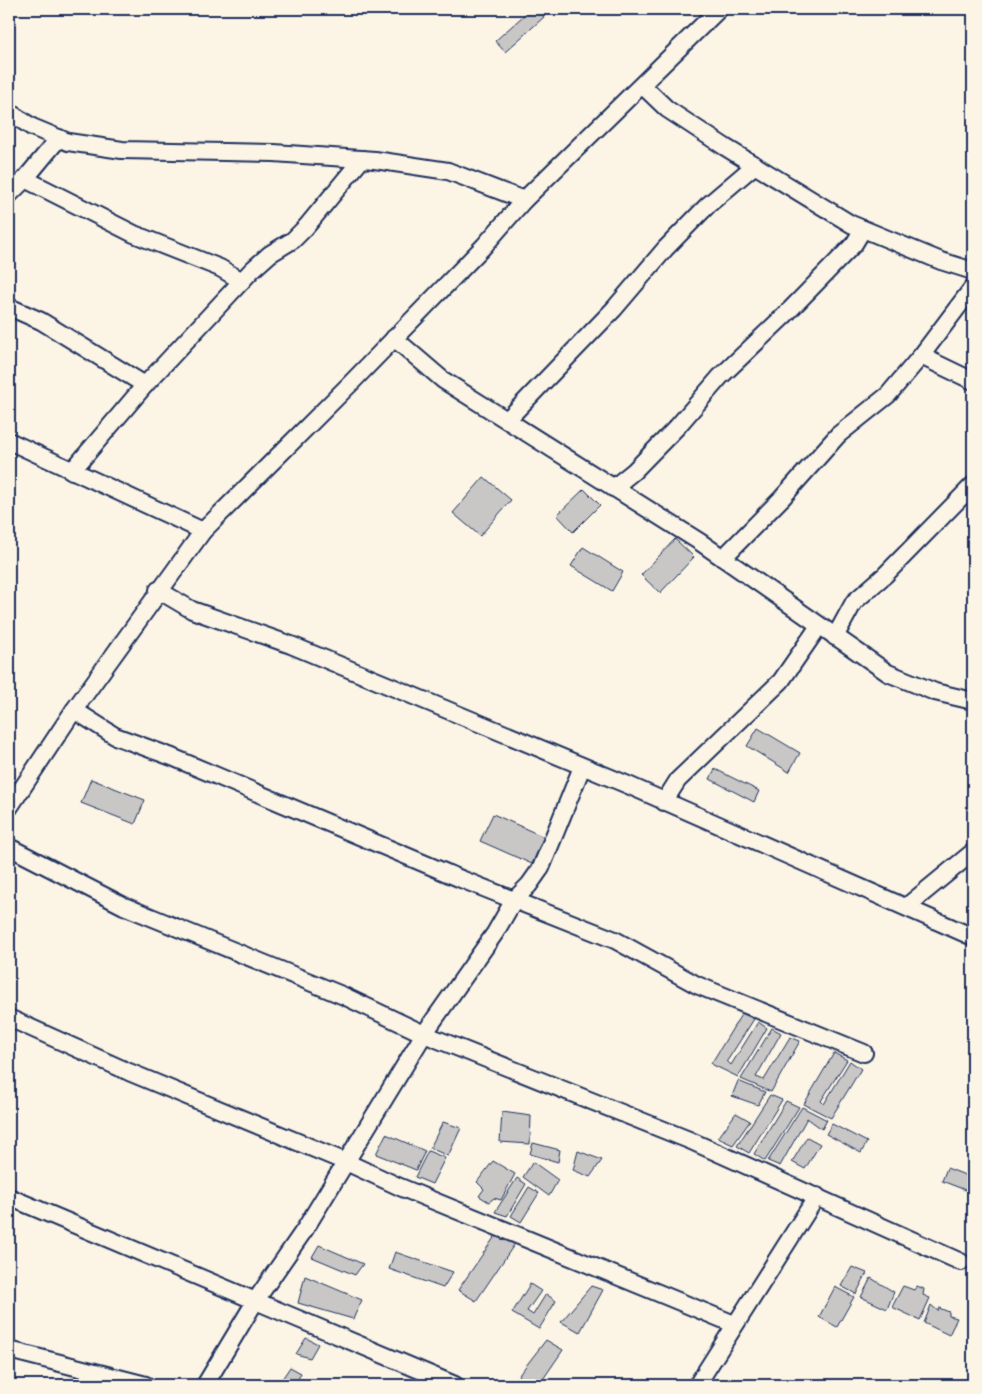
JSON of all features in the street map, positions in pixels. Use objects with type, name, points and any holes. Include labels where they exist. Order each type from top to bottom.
[{"type":"street","points":[[9,808],[74,710],[158,590],[203,531],[484,246],[524,200],[719,9]]},
{"type":"street","points":[[642,85],[667,109],[851,224],[942,261],[973,271]]},
{"type":"street","points":[[9,112],[32,127],[68,142],[122,150],[265,152],[362,159],[448,171],[524,200]]},
{"type":"street","points":[[9,195],[59,138]]},
{"type":"street","points":[[72,471],[145,385],[242,281],[270,254],[300,233],[362,159]]},
{"type":"street","points":[[507,420],[614,310],[665,249],[708,204],[755,165]]},
{"type":"street","points":[[25,179],[134,234],[220,268],[242,281]]},
{"type":"street","points":[[613,488],[634,471],[678,427],[720,377],[785,316],[854,244],[864,229]]},
{"type":"street","points":[[723,558],[782,498],[838,435],[888,395],[921,356],[973,287]]},
{"type":"street","points":[[9,307],[41,321],[145,385]]},
{"type":"street","points":[[394,338],[443,380],[723,558],[888,673],[935,692],[973,701]]},
{"type":"street","points":[[921,356],[973,382]]},
{"type":"street","points":[[9,441],[203,531]]},
{"type":"street","points":[[835,637],[854,602],[885,574],[973,484]]},
{"type":"street","points":[[158,590],[192,610],[300,649],[582,766],[973,937]]},
{"type":"street","points":[[664,802],[678,780],[782,681],[819,626]]},
{"type":"street","points":[[74,710],[115,736],[172,757],[514,900],[615,940],[697,985],[864,1053]]},
{"type":"street","points":[[205,1385],[256,1300],[305,1229],[424,1034],[496,933],[514,900],[529,886],[540,868],[582,766]]},
{"type":"street","points":[[9,847],[124,906],[344,996],[424,1034],[680,1136],[961,1262]]},
{"type":"street","points":[[906,908],[973,852]]},
{"type":"street","points":[[9,1018],[129,1072],[346,1162],[400,1187],[734,1324]]},
{"type":"street","points":[[697,1385],[817,1196]]},
{"type":"street","points":[[9,1197],[455,1385]]},
{"type":"street","points":[[9,1350],[146,1385]]},
{"type":"building","points":[[531,9],[536,9],[544,17],[505,52],[495,41]]},
{"type":"building","points":[[484,477],[511,500],[480,536],[453,513]]},
{"type":"building","points":[[584,489],[600,505],[573,532],[557,515]]},
{"type":"building","points":[[675,539],[694,557],[660,593],[641,575]]},
{"type":"building","points":[[583,547],[623,572],[612,591],[571,566]]},
{"type":"building","points":[[758,728],[800,753],[789,772],[747,746]]},
{"type":"building","points":[[715,769],[759,791],[754,802],[710,779]]},
{"type":"building","points":[[91,779],[145,800],[135,824],[81,803]]},
{"type":"building","points":[[493,814],[544,837],[532,864],[480,841]]},
{"type":"building","points":[[742,1013],[754,1019],[727,1061],[731,1065],[758,1022],[767,1028],[738,1077],[711,1064]]},
{"type":"building","points":[[772,1028],[781,1033],[756,1077],[764,1080],[790,1037],[800,1041],[771,1092],[741,1079]]},
{"type":"building","points":[[834,1053],[847,1060],[821,1101],[824,1104],[850,1061],[861,1069],[831,1118],[804,1104]]},
{"type":"building","points":[[738,1081],[765,1092],[758,1105],[732,1096]]},
{"type":"building","points":[[770,1095],[782,1100],[749,1153],[737,1146]]},
{"type":"building","points":[[786,1101],[799,1107],[765,1161],[754,1154]]},
{"type":"building","points":[[802,1107],[827,1120],[822,1129],[807,1118],[780,1166],[768,1161]]},
{"type":"building","points":[[502,1112],[531,1116],[530,1144],[500,1142]]},
{"type":"building","points":[[736,1113],[750,1121],[733,1145],[718,1138]]},
{"type":"building","points":[[443,1122],[461,1128],[448,1156],[430,1148]]},
{"type":"building","points":[[832,1124],[867,1142],[861,1153],[826,1134]]},
{"type":"building","points":[[386,1134],[425,1151],[416,1170],[376,1154]]},
{"type":"building","points":[[807,1137],[820,1144],[805,1169],[792,1162]]},
{"type":"building","points":[[533,1143],[560,1150],[558,1162],[530,1154]]},
{"type":"building","points":[[428,1151],[445,1158],[432,1184],[415,1177]]},
{"type":"building","points":[[578,1151],[602,1160],[590,1177],[573,1170]]},
{"type":"building","points":[[493,1161],[515,1174],[501,1200],[494,1198],[489,1202],[479,1196],[484,1189],[477,1182]]},
{"type":"building","points":[[533,1162],[558,1180],[549,1196],[523,1177]]},
{"type":"building","points":[[947,1168],[973,1178],[973,1193],[942,1181]]},
{"type":"building","points":[[517,1178],[526,1184],[507,1216],[495,1212]]},
{"type":"building","points":[[529,1187],[539,1193],[521,1222],[511,1216]]},
{"type":"building","points":[[498,1232],[516,1242],[476,1301],[458,1290]]},
{"type":"building","points":[[319,1245],[363,1264],[355,1275],[312,1257]]},
{"type":"building","points":[[395,1252],[453,1272],[443,1288],[389,1269]]},
{"type":"building","points":[[852,1267],[867,1273],[856,1294],[841,1286]]},
{"type":"building","points":[[305,1276],[362,1300],[353,1319],[298,1303]]},
{"type":"building","points":[[871,1278],[894,1292],[887,1309],[861,1297]]},
{"type":"building","points":[[530,1284],[541,1291],[527,1311],[533,1315],[546,1294],[556,1301],[539,1329],[512,1313]]},
{"type":"building","points":[[591,1286],[603,1290],[580,1332],[561,1322]]},
{"type":"building","points":[[903,1286],[914,1290],[917,1286],[924,1289],[923,1295],[930,1298],[920,1320],[892,1307]]},
{"type":"building","points":[[835,1287],[854,1297],[837,1327],[819,1317]]},
{"type":"building","points":[[931,1305],[938,1311],[939,1308],[949,1312],[949,1316],[957,1318],[949,1335],[924,1323]]},
{"type":"building","points":[[306,1338],[318,1344],[310,1358],[296,1354]]},
{"type":"building","points":[[546,1340],[563,1350],[539,1385],[522,1385],[515,1380]]},
{"type":"building","points":[[290,1367],[301,1373],[295,1385],[285,1385],[280,1382]]}]
